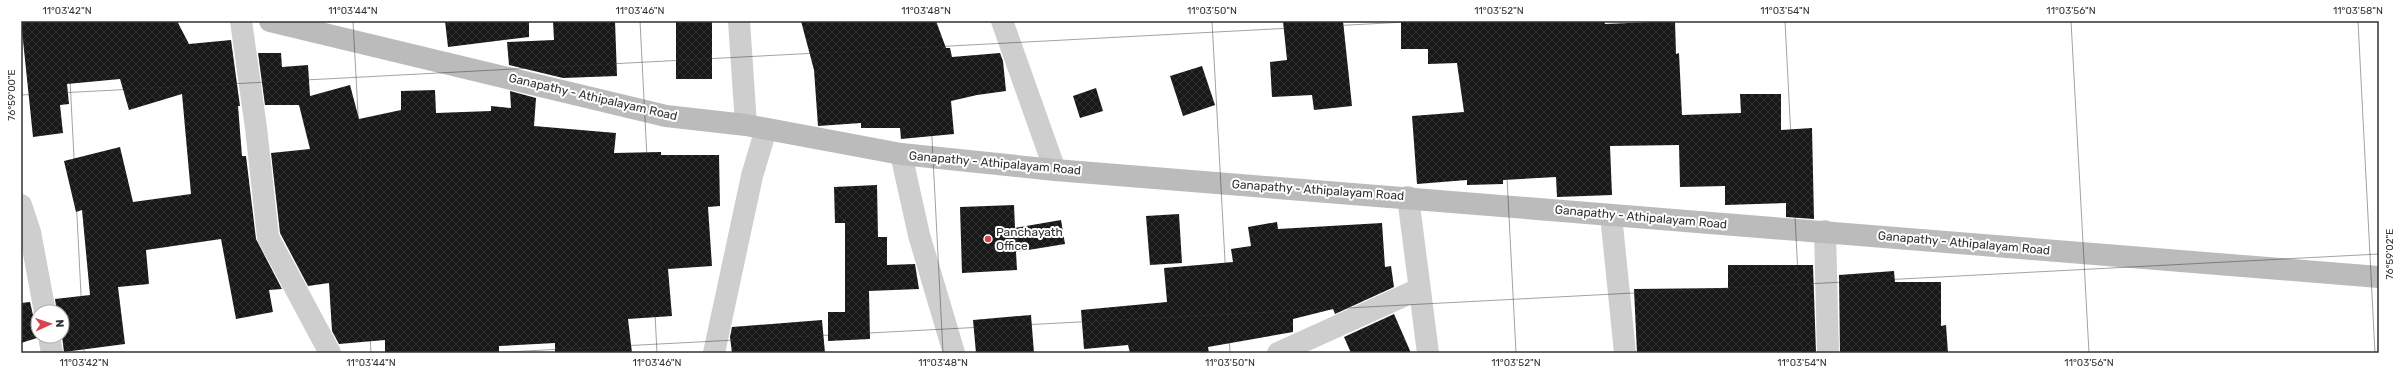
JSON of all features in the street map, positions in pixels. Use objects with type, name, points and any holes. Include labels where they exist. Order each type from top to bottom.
[{"type":"main road","name":"Ganapathy - Athipalayam Road","points":[[270,21],[666,116],[756,127],[901,154],[1055,170],[1408,197],[1611,215],[2379,276]]},
{"type":"street","points":[[240,21],[256,128],[268,237],[330,353]]},
{"type":"street","points":[[714,353],[752,176],[756,127],[739,21]]},
{"type":"street","points":[[1002,21],[1055,170]]},
{"type":"street","points":[[901,154],[918,235],[954,353]]},
{"type":"street","points":[[1408,197],[1428,353]]},
{"type":"street","points":[[21,205],[30,232],[44,304]]},
{"type":"street","points":[[1611,215],[1625,353]]},
{"type":"street","points":[[1825,231],[1828,353]]},
{"type":"street","points":[[1278,353],[1419,289]]},
{"type":"building","points":[[21,21],[177,21],[189,44],[231,40],[240,106],[238,106],[242,156],[246,156],[256,239],[282,289],[269,290],[273,312],[236,319],[221,239],[146,250],[149,284],[118,287],[125,344],[64,352],[63,344],[70,344],[70,304],[56,304],[55,299],[90,295],[82,210],[76,212],[64,161],[120,147],[133,202],[191,194],[182,94],[129,110],[120,79],[67,84],[69,104],[60,105],[63,133],[33,137]]},
{"type":"building","points":[[445,21],[529,21],[529,37],[448,47]]},
{"type":"building","points":[[553,21],[615,21],[617,76],[563,78],[509,65],[507,42],[554,40]]},
{"type":"building","points":[[676,21],[712,21],[712,79],[676,79]]},
{"type":"building","points":[[801,21],[936,21],[946,48],[950,48],[952,57],[1000,53],[1003,61],[1006,91],[977,95],[951,101],[954,134],[901,139],[900,128],[861,128],[861,123],[818,126],[814,70]]},
{"type":"building","points":[[1283,21],[1343,21],[1352,106],[1314,110],[1312,95],[1272,97],[1270,62],[1287,60]]},
{"type":"building","points":[[1401,21],[1604,21],[1605,24],[1675,21],[1676,54],[1679,53],[1682,115],[1741,113],[1740,94],[1781,94],[1781,130],[1812,128],[1814,219],[1786,217],[1786,203],[1725,205],[1725,186],[1680,187],[1679,145],[1610,146],[1612,195],[1557,197],[1556,177],[1503,180],[1503,184],[1467,185],[1467,180],[1417,184],[1412,116],[1464,112],[1457,63],[1428,64],[1428,49],[1401,49]]},
{"type":"building","points":[[258,53],[281,53],[282,67],[308,65],[310,96],[350,85],[359,119],[401,110],[401,91],[435,90],[436,113],[491,111],[491,106],[511,108],[510,91],[536,98],[534,126],[616,133],[614,153],[661,152],[661,155],[719,155],[720,206],[708,207],[712,266],[668,269],[672,316],[628,319],[632,353],[555,353],[555,343],[499,346],[499,353],[385,353],[385,340],[339,344],[332,331],[329,283],[308,286],[280,233],[271,153],[310,149],[299,105],[265,105]]},
{"type":"building","points":[[1202,66],[1215,105],[1183,116],[1170,76]]},
{"type":"building","points":[[1096,88],[1103,111],[1080,118],[1073,96]]},
{"type":"building","points":[[877,185],[878,237],[887,237],[887,265],[915,264],[919,289],[869,291],[870,339],[828,341],[828,312],[845,312],[845,223],[835,223],[834,187]]},
{"type":"building","name":"Panchayath Office","points":[[1014,205],[1015,228],[1061,220],[1065,244],[1016,252],[1017,270],[962,273],[960,207]]},
{"type":"building","points":[[1179,214],[1182,263],[1150,265],[1146,216]]},
{"type":"building","points":[[1277,222],[1278,229],[1382,223],[1385,267],[1391,266],[1394,287],[1335,314],[1333,309],[1293,319],[1293,332],[1208,347],[1209,353],[1130,353],[1128,345],[1084,349],[1081,310],[1167,302],[1164,268],[1233,262],[1231,249],[1251,246],[1248,227]]},
{"type":"building","points":[[1728,265],[1813,265],[1816,353],[1637,353],[1634,289],[1728,288]]},
{"type":"building","points":[[1894,271],[1895,282],[1941,282],[1941,326],[1946,325],[1948,353],[1840,353],[1839,275]]},
{"type":"building","points":[[30,302],[30,304],[30,340],[21,343],[21,303]]},
{"type":"building","points":[[1394,314],[1411,353],[1351,353],[1344,337]]},
{"type":"building","points":[[1031,315],[1034,353],[976,353],[973,320]]},
{"type":"building","points":[[822,320],[825,353],[732,353],[730,337],[732,327]]},
{"type":"place","name":"Panchayath Office","points":[[988,239]]}]
